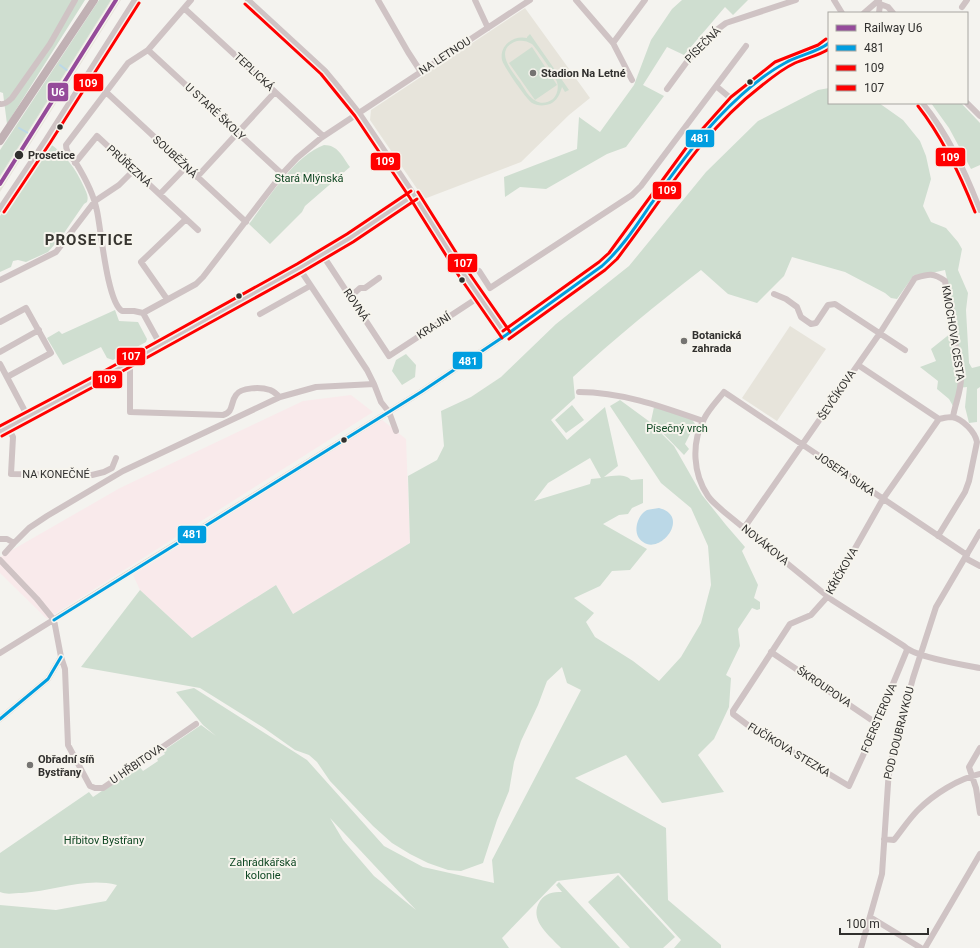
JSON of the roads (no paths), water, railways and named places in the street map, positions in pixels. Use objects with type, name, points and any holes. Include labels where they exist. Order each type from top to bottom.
[{"type":"main road","points":[[0,141],[94,0]]},
{"type":"street","points":[[0,104],[8,102],[12,98],[50,44],[75,0]]},
{"type":"street","points":[[0,209],[46,140],[135,0]]},
{"type":"street","points":[[160,344],[143,313],[134,310],[122,311],[117,307],[103,253],[95,201],[76,163],[66,150],[66,144],[128,63],[148,50],[185,9],[191,0]]},
{"type":"street","points":[[248,0],[325,72],[359,113],[414,195],[479,297],[506,335]]},
{"type":"street","points":[[378,0],[421,72]]},
{"type":"street","points":[[475,0],[488,28]]},
{"type":"street","name":"NA LETNOU","points":[[359,113],[530,0]]},
{"type":"street","points":[[576,0],[613,43],[632,80]]},
{"type":"street","points":[[613,43],[645,0]]},
{"type":"street","name":"PÍSEČNÁ","points":[[667,89],[697,48],[710,35],[726,23],[796,0]]},
{"type":"street","points":[[834,0],[841,12]]},
{"type":"street","points":[[962,7],[967,0]]},
{"type":"street","points":[[865,12],[879,1]]},
{"type":"street","points":[[879,1],[879,12]]},
{"type":"street","points":[[879,1],[892,12]]},
{"type":"street","name":"TEPLICKÁ","points":[[185,9],[323,136]]},
{"type":"street","points":[[0,653],[389,412],[506,335],[602,266],[613,256],[693,147],[734,102],[778,66],[828,45]]},
{"type":"street","points":[[479,271],[490,288],[632,195],[641,186],[746,46]]},
{"type":"street","name":"U STARÉ ŠKOLY","points":[[148,50],[282,174]]},
{"type":"street","points":[[716,86],[734,102]]},
{"type":"street","name":"SOUBĚŽNÁ","points":[[106,92],[246,222]]},
{"type":"street","points":[[197,177],[275,92]]},
{"type":"street","points":[[923,104],[951,145],[980,210]]},
{"type":"street","points":[[968,104],[980,116]]},
{"type":"street","points":[[143,313],[196,284],[246,222],[282,174],[297,158],[323,136],[359,113]]},
{"type":"street","name":"PRŮŘEZNÁ","points":[[76,163],[97,136],[198,230]]},
{"type":"street","points":[[160,194],[186,167]]},
{"type":"street","points":[[0,280],[56,252],[95,201],[119,185],[134,170]]},
{"type":"street","points":[[0,432],[127,364],[160,344],[299,268],[414,195]]},
{"type":"street","points":[[167,299],[141,262],[186,219]]},
{"type":"street","name":"ROVNÁ","points":[[322,254],[389,356]]},
{"type":"street","points":[[299,268],[367,370],[374,384],[380,402],[389,412],[396,430]]},
{"type":"street","name":"ŠEVČÍKOVA","points":[[744,528],[880,333],[915,278],[927,274],[937,275]]},
{"type":"street","name":"KMOCHOVA CESTA","points":[[937,275],[945,281],[962,378],[953,417]]},
{"type":"street","points":[[350,297],[360,288],[365,288],[379,278]]},
{"type":"street","points":[[260,314],[310,286]]},
{"type":"street","points":[[774,294],[797,306],[801,317],[811,324],[816,323],[828,306],[835,304],[905,350]]},
{"type":"street","name":"KRAJNÍ","points":[[389,356],[479,297]]},
{"type":"street","points":[[0,322],[26,308],[51,353],[4,376]]},
{"type":"street","points":[[0,352],[39,330]]},
{"type":"street","points":[[0,364],[4,376],[28,417]]},
{"type":"street","points":[[127,364],[130,370],[130,412],[223,415],[230,412],[235,396],[239,392],[261,389],[271,390],[280,397]]},
{"type":"street","points":[[858,365],[939,419],[953,417],[958,419],[972,430],[976,436],[977,442],[969,481],[965,492],[938,536]]},
{"type":"street","points":[[5,553],[29,528],[123,471],[280,397],[316,387],[374,384]]},
{"type":"street","points":[[579,392],[596,392],[652,404],[703,421]]},
{"type":"street","name":"JOSEFA SUKA","points":[[724,392],[938,536],[980,566]]},
{"type":"street","name":"NOVÁKOVA","points":[[724,392],[703,421],[698,436],[695,461],[700,480],[708,497],[828,596],[907,650],[929,657],[980,668]]},
{"type":"street","name":"KŘIČKOVA","points":[[732,711],[790,624],[811,615],[828,596],[883,499],[939,419]]},
{"type":"street","name":"NA KONEČNÉ","points":[[8,428],[13,437],[11,474],[92,475],[112,468],[116,458]]},
{"type":"street","name":"POD DOUBRAVKOU","points":[[862,948],[882,874],[888,769],[920,654],[936,607],[980,532]]},
{"type":"street","points":[[0,539],[7,539],[14,543]]},
{"type":"street","points":[[0,560],[37,599],[54,620],[61,657],[48,679],[0,719]]},
{"type":"street","name":"FOERSTEROVA","points":[[849,786],[907,650]]},
{"type":"street","name":"ŠKROUPOVA","points":[[771,652],[876,723]]},
{"type":"street","name":"U HŘBITOVA","points":[[61,657],[65,669],[68,745],[90,786],[95,788],[103,788],[196,724]]},
{"type":"street","name":"FUČÍKOVA STEZKA","points":[[732,711],[735,716],[748,725],[849,786]]},
{"type":"street","points":[[980,748],[969,767],[976,788],[980,813]]},
{"type":"street","points":[[884,839],[894,840],[918,810],[942,791],[971,776],[980,774]]},
{"type":"street","points":[[924,948],[980,854]]},
{"type":"street","points":[[870,918],[921,948]]},
{"type":"water","points":[[659,508],[668,512],[673,519],[673,526],[670,533],[664,539],[658,543],[650,545],[643,542],[637,535],[638,521],[647,510]]},
{"type":"waterway","points":[[60,65],[68,71]]},
{"type":"waterway","points":[[19,128],[28,133]]},
{"type":"rail line","name":"U6","points":[[0,184],[116,0]]},
{"type":"place","name":"Stadion Na Letné","points":[[533,73]]},
{"type":"place","name":"Prosetice","points":[[19,155]]},
{"type":"place","name":"Botanická zahrada","points":[[684,341]]},
{"type":"place","name":"Obřadní síň Bystřany","points":[[30,765]]},
{"type":"district","name":"PROSETICE","points":[[89,240]]},
{"type":"park label","name":"Stará Mlýnská","points":[[309,178]]},
{"type":"park label","name":"Písečný vrch","points":[[677,428]]},
{"type":"park label","name":"Hřbitov Bystřany","points":[[104,840]]},
{"type":"park label","name":"Zahrádkářská kolonie","points":[[263,868]]}]
